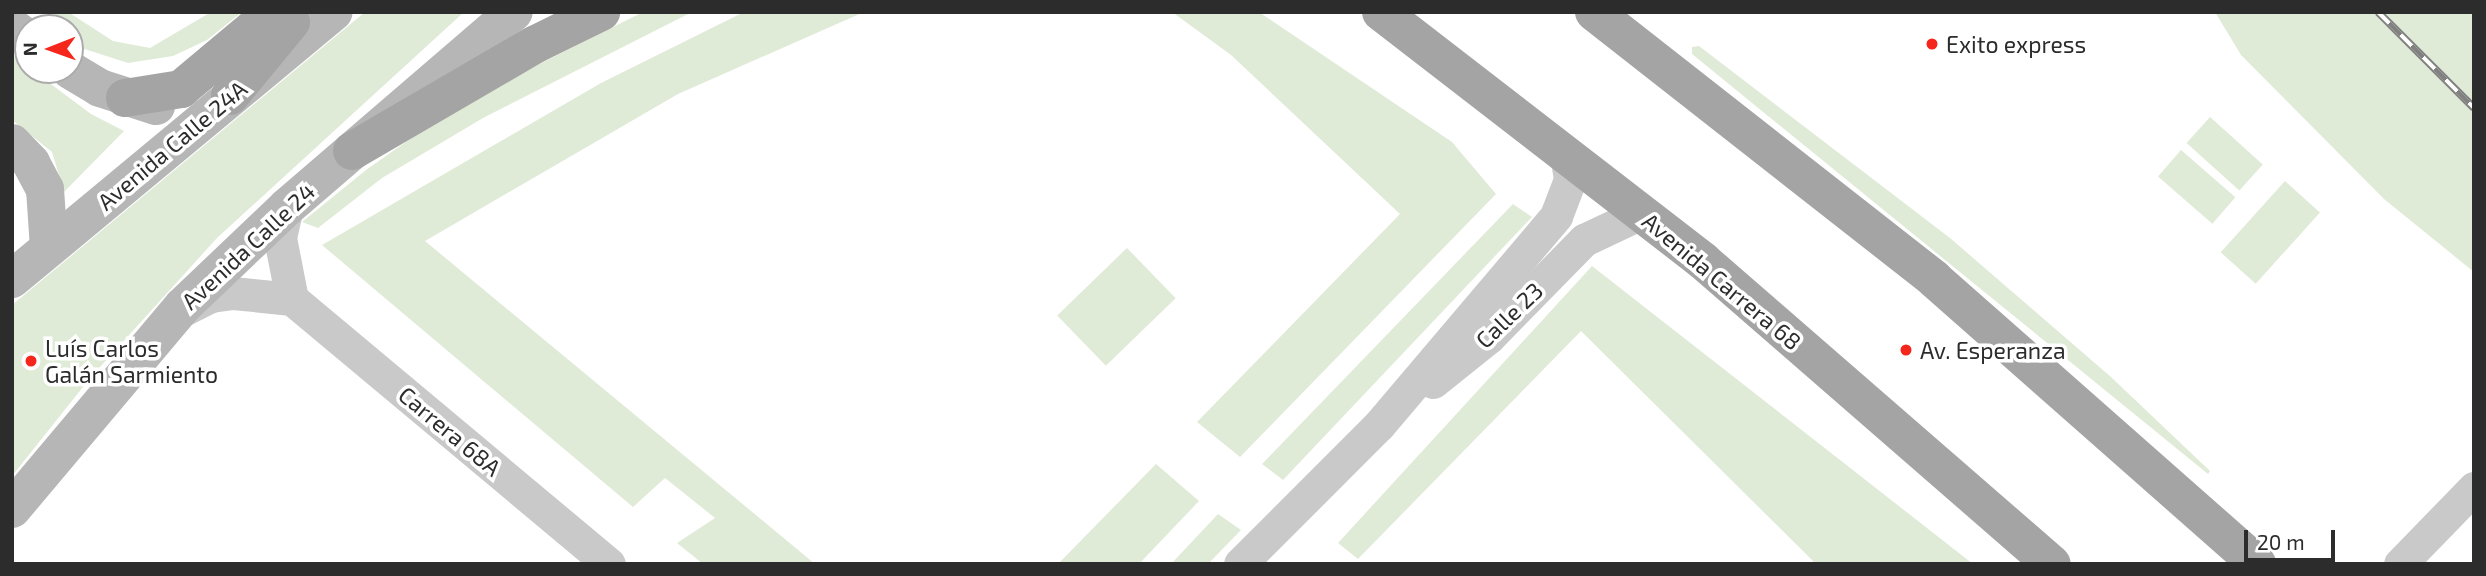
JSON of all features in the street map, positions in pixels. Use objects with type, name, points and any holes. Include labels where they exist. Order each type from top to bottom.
[{"type":"main road","points":[[125,98],[181,89],[274,12]]},
{"type":"main road","points":[[84,77],[125,98],[216,107],[299,12]]},
{"type":"main road","name":"Avenida Calle 24A","points":[[12,279],[216,107],[334,12]]},
{"type":"main road","name":"Avenida Calle 24","points":[[12,509],[178,312],[287,207],[514,12]]},
{"type":"main road","points":[[352,151],[534,45],[601,12]]},
{"type":"main road","name":"Avenida Carrera 68","points":[[1381,12],[1703,261],[2052,564]]},
{"type":"main road","points":[[1594,12],[1934,279],[2257,564]]},
{"type":"main road","points":[[12,143],[31,163],[45,189],[49,248]]},
{"type":"street","name":"Calle 23","points":[[1240,564],[1379,425],[1556,216],[1570,179],[1566,155]]},
{"type":"street","points":[[178,312],[211,296],[233,293],[292,299],[281,238],[287,207]]},
{"type":"street","name":"Calle 23","points":[[1379,425],[1489,337],[1584,240],[1641,213]]},
{"type":"street","name":"Carrera 68A","points":[[292,299],[609,564]]},
{"type":"street","points":[[2400,564],[2474,488]]},
{"type":"green space","points":[[211,12],[242,12],[207,40],[173,56],[128,63],[84,49],[84,22],[113,41],[150,48]]},
{"type":"green space","points":[[365,12],[464,12],[217,238],[91,377],[12,476],[12,305]]},
{"type":"green space","points":[[643,12],[692,12],[483,118],[382,178],[318,228],[302,222],[366,170],[460,104]]},
{"type":"green space","points":[[744,12],[864,12],[678,94],[425,241],[815,564],[703,564],[677,543],[715,518],[665,478],[633,507],[322,245],[601,83]]},
{"type":"green space","points":[[1172,12],[1259,12],[1452,142],[1496,194],[1240,457],[1197,422],[1400,214],[1231,55]]},
{"type":"green space","points":[[2215,12],[2474,12],[2474,272],[2384,199],[2241,55]]},
{"type":"green space","points":[[1699,46],[1950,238],[2111,377],[2210,471],[2208,474],[1692,54],[1692,47]]},
{"type":"green space","points":[[12,55],[14,84],[51,84],[91,114],[124,131],[64,192],[52,152],[12,120]]},
{"type":"green space","points":[[2210,117],[2263,165],[2239,191],[2187,143]]},
{"type":"green space","points":[[2181,150],[2235,197],[2212,224],[2158,176]]},
{"type":"green space","points":[[2285,181],[2320,212],[2256,284],[2221,252]]},
{"type":"green space","points":[[1513,204],[1532,217],[1283,480],[1262,464]]},
{"type":"green space","points":[[1127,248],[1176,298],[1106,366],[1057,315]]},
{"type":"green space","points":[[1592,266],[1973,564],[1816,564],[1581,331],[1358,559],[1338,543]]},
{"type":"green space","points":[[1156,464],[1199,501],[1139,564],[1058,564]]},
{"type":"green space","points":[[1218,514],[1241,530],[1208,564],[1171,564]]},
{"type":"railway","points":[[2378,12],[2474,108]]},
{"type":"place","name":"Exito express","points":[[1932,44]]},
{"type":"place","name":"Av. Esperanza","points":[[1906,350]]},
{"type":"place","name":"Luís Carlos Galán Sarmiento","points":[[31,361]]}]
